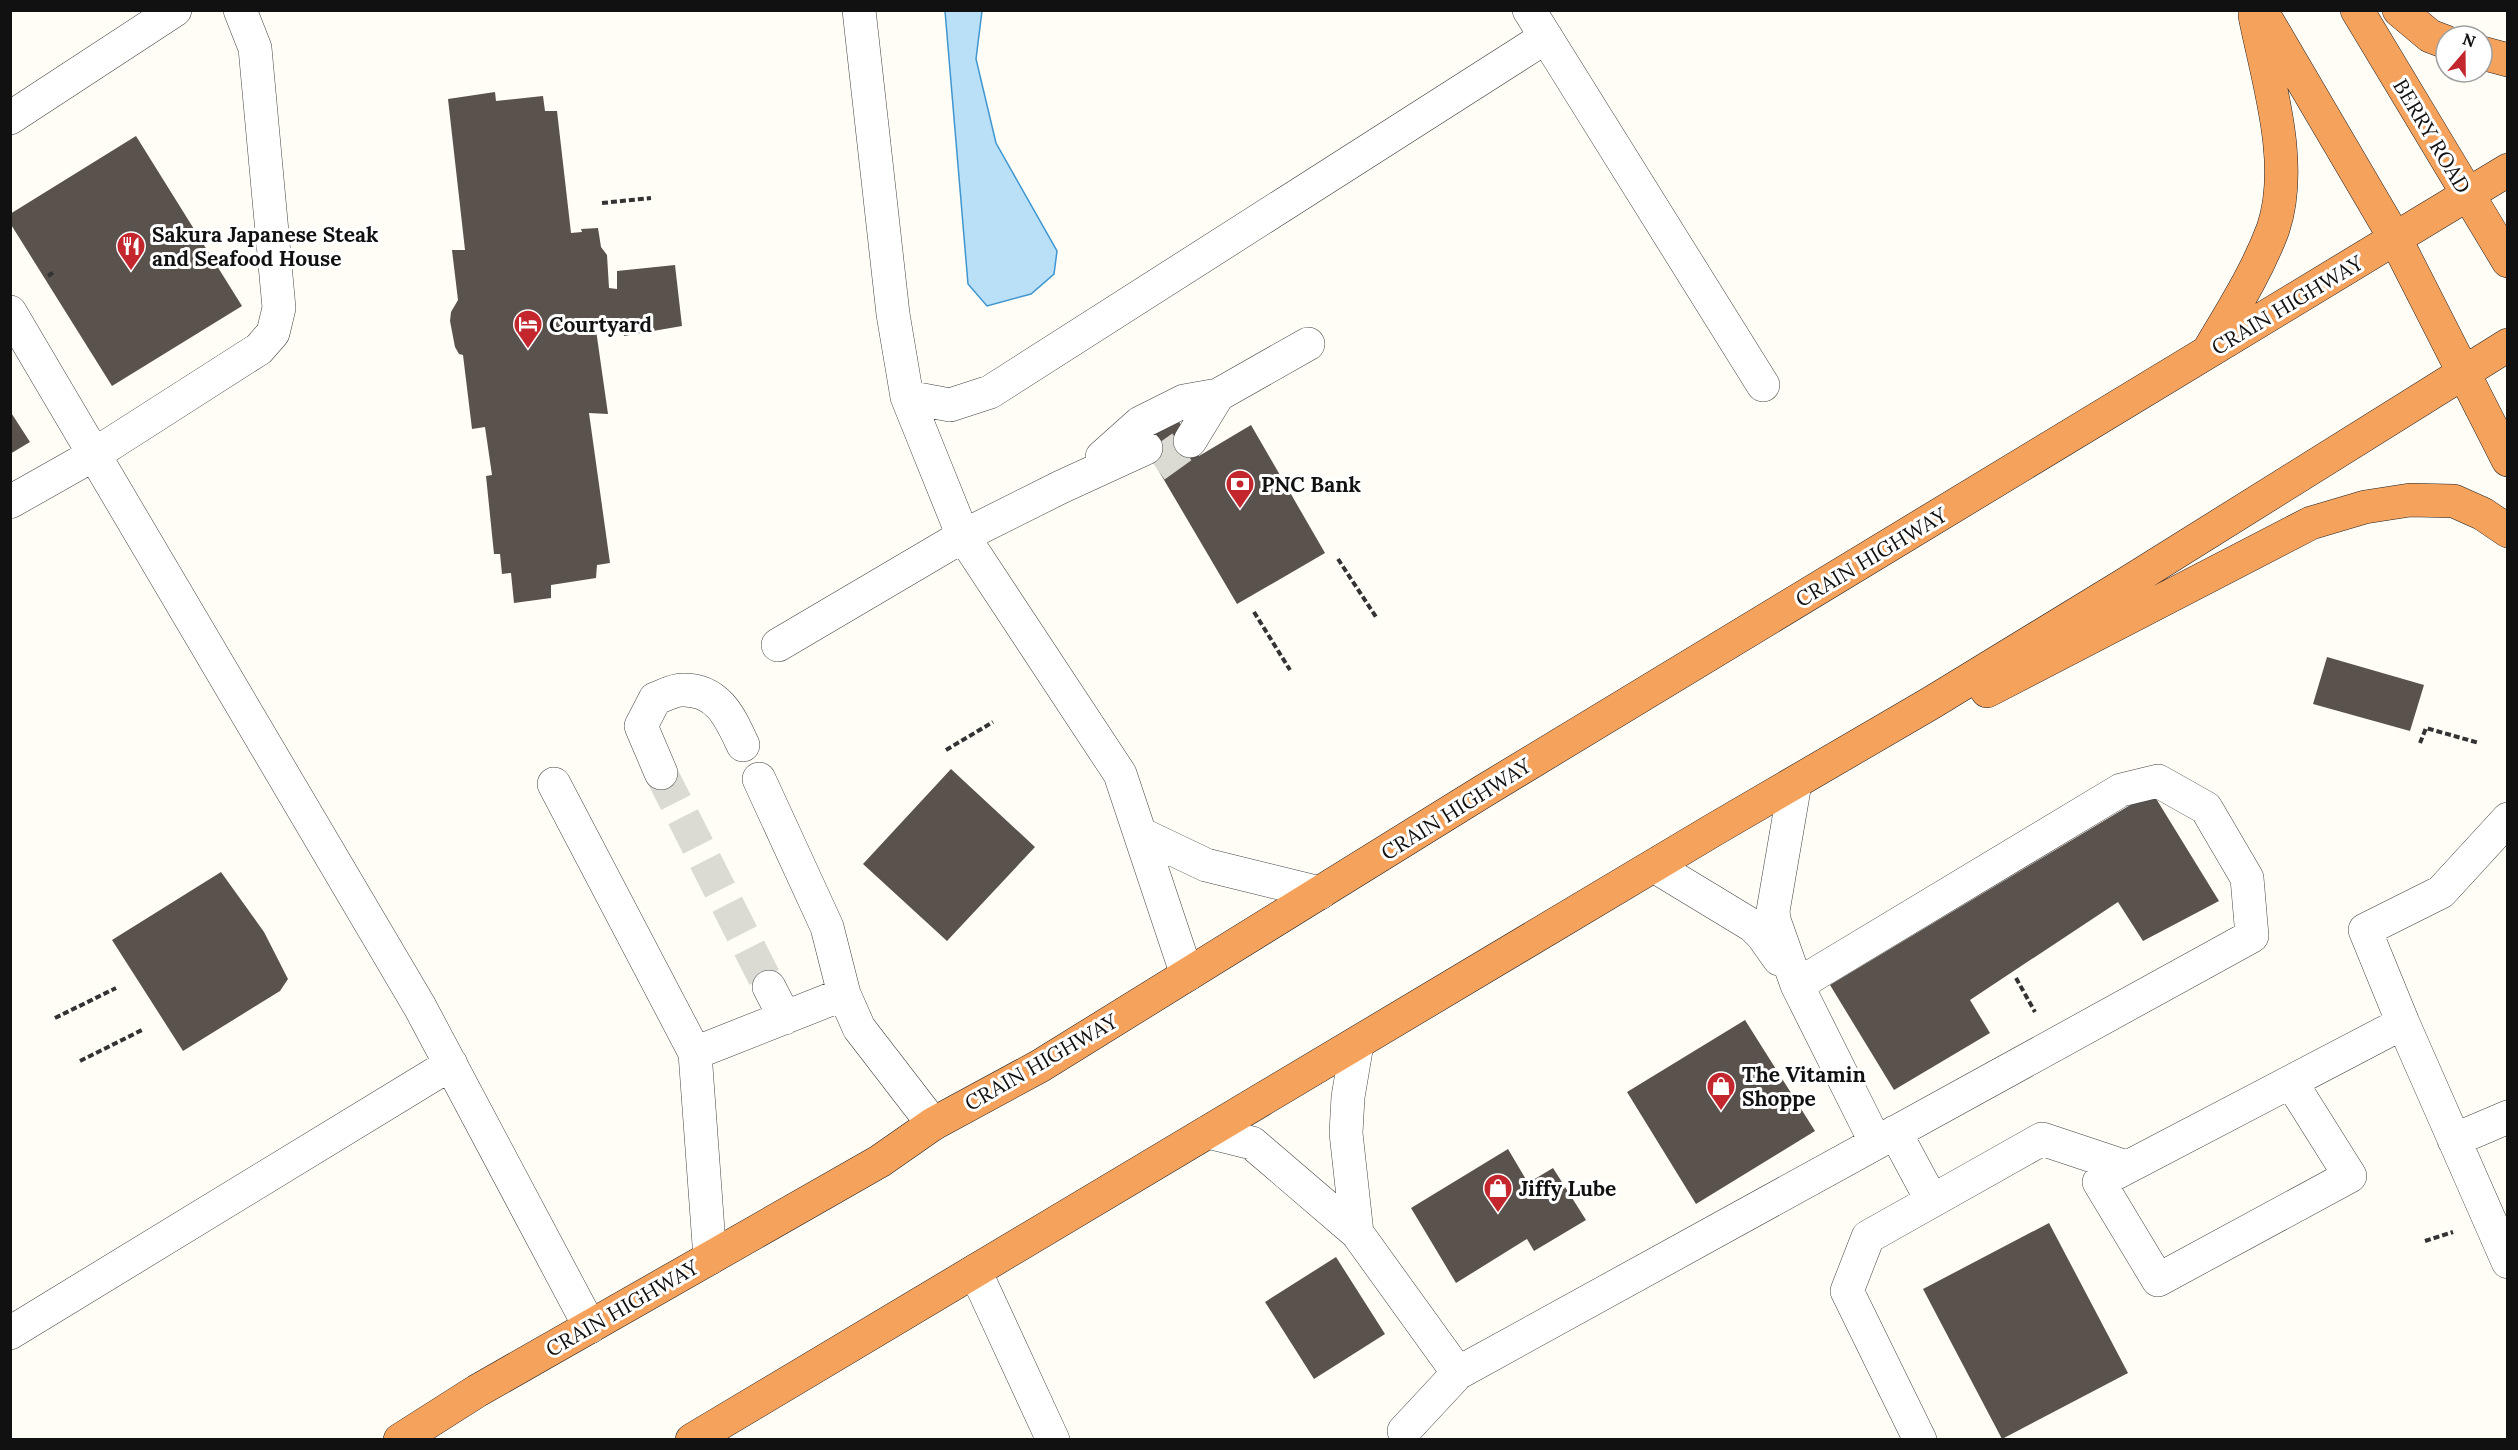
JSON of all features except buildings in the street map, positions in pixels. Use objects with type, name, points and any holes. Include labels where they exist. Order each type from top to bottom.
[{"type":"highway","points":[[2206,354],[2250,281],[2273,227],[2279,195],[2281,146],[2254,10]]},
{"type":"highway","points":[[2261,10],[2396,240],[2508,460]]},
{"type":"highway","name":"BERRY ROAD","points":[[2356,10],[2508,261]]},
{"type":"highway","points":[[2399,10],[2406,19],[2434,38]]},
{"type":"highway","name":"CRAIN HIGHWAY","points":[[400,1440],[477,1391],[880,1161],[933,1124],[1040,1066],[1492,786],[2508,170]]},
{"type":"highway","points":[[692,1440],[1715,829],[1931,703],[2508,345]]},
{"type":"highway","points":[[1715,829],[2118,625],[2311,523],[2365,507],[2410,500],[2454,501],[2483,514],[2508,531]]},
{"type":"lane","points":[[10,118],[175,10]]},
{"type":"lane","points":[[10,502],[95,454],[259,350],[273,333],[279,308],[255,48],[240,10]]},
{"type":"lane","points":[[859,10],[893,314],[907,397],[963,536],[1120,774],[1187,975]]},
{"type":"lane","points":[[907,397],[950,405],[990,392],[1537,24],[1763,385]]},
{"type":"lane","points":[[10,312],[415,997],[590,1327]]},
{"type":"lane","points":[[1076,480],[1140,423],[1184,401],[1218,395],[1308,344]]},
{"type":"lane","points":[[1186,434],[1218,395]]},
{"type":"lane","points":[[778,645],[963,536],[1076,480],[1151,457]]},
{"type":"lane","points":[[661,772],[641,726],[655,699],[681,690],[706,694],[727,711],[743,745]]},
{"type":"lane","points":[[759,779],[827,927],[844,994],[859,1028],[933,1124]]},
{"type":"lane","points":[[1403,1437],[1458,1373],[2252,936],[2247,878],[2206,808],[2158,781],[2121,790],[1797,985]]},
{"type":"lane","points":[[554,783],[695,1053],[710,1258]]},
{"type":"lane","points":[[1794,789],[1773,916],[1797,985]]},
{"type":"lane","points":[[2508,819],[2441,892],[2366,930],[2403,1023],[2454,1140],[2498,1217],[2508,1262]]},
{"type":"lane","points":[[1141,834],[1206,865],[1320,893]]},
{"type":"lane","points":[[1654,866],[1753,926],[1762,934],[1797,985],[1886,1138],[1932,1201]]},
{"type":"lane","points":[[769,987],[785,1018]]},
{"type":"lane","points":[[695,1053],[844,994]]},
{"type":"lane","points":[[2291,1082],[2350,1176],[2158,1280],[2099,1182],[2403,1023]]},
{"type":"lane","points":[[1357,1044],[1348,1097],[1346,1133],[1357,1233]]},
{"type":"lane","points":[[10,1333],[450,1064]]},
{"type":"lane","points":[[2454,1140],[2508,1118]]},
{"type":"lane","points":[[1208,1132],[1252,1143],[1357,1233],[1458,1373]]},
{"type":"lane","points":[[1920,1440],[1847,1291],[1868,1237],[2043,1139],[2126,1167]]},
{"type":"lane","points":[[975,1271],[1053,1440]]},
{"type":"path","points":[[602,203],[651,198]]},
{"type":"path","points":[[48,276],[54,272]]},
{"type":"path","points":[[1338,559],[1376,617]]},
{"type":"path","points":[[1254,612],[1290,670]]},
{"type":"path","points":[[946,750],[993,722]]},
{"type":"path","points":[[2420,743],[2426,728],[2479,743]]},
{"type":"path","points":[[55,1018],[116,988]]},
{"type":"path","points":[[80,1061],[142,1030]]},
{"type":"water","points":[[945,11],[982,11],[976,59],[996,143],[1057,251],[1054,274],[1031,294],[987,306],[968,284]]},
{"type":"tunnel","points":[[1155,466],[1190,441]]},
{"type":"tunnel","points":[[661,773],[769,987]]},
{"type":"place","name":"Sakura Japanese Steak and Seafood House","points":[[131,272]]},
{"type":"place","name":"Courtyard","points":[[528,350]]},
{"type":"place","name":"PNC Bank","points":[[1240,510]]},
{"type":"place","name":"The Vitamin Shoppe","points":[[1721,1112]]},
{"type":"place","name":"Jiffy Lube","points":[[1498,1214]]}]
